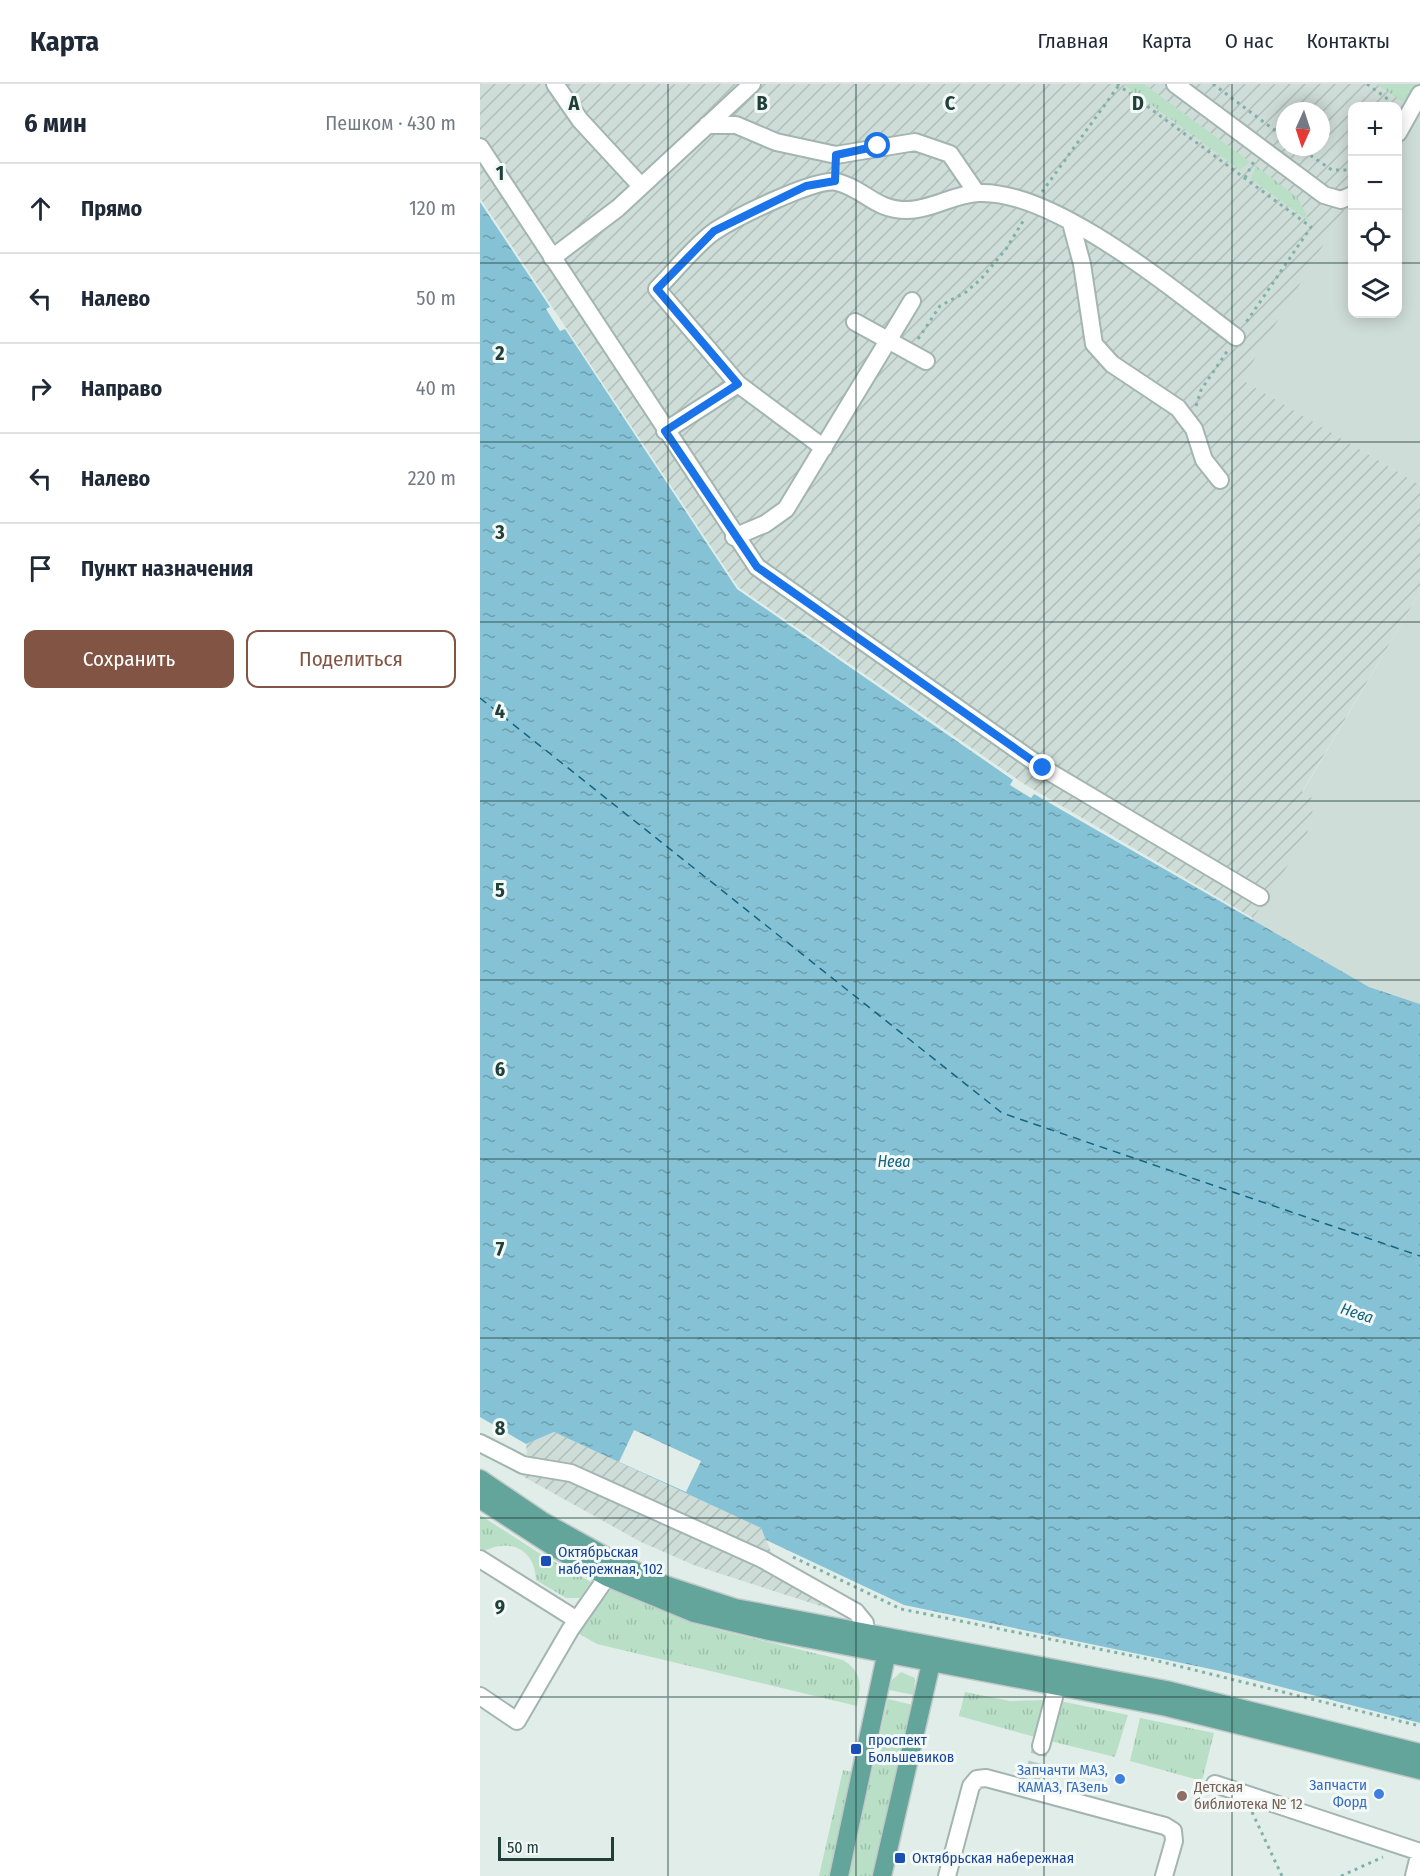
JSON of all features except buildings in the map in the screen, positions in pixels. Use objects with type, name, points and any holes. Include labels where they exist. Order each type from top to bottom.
[{"type":"main road","points":[[480,1479],[542,1521],[614,1561],[665,1585],[735,1608],[864,1632],[889,1645]]},
{"type":"main road","points":[[480,1499],[557,1549],[607,1577],[694,1613],[769,1631],[889,1645],[933,1654],[1166,1690],[1420,1753]]},
{"type":"main road","points":[[839,1876],[889,1645]]},
{"type":"main road","points":[[933,1654],[1057,1686],[1167,1707],[1420,1770]]},
{"type":"main road","points":[[882,1876],[933,1654]]},
{"type":"lane","points":[[555,84],[580,120],[641,186]]},
{"type":"lane","points":[[552,258],[618,208],[752,84]]},
{"type":"lane","points":[[1175,84],[1324,195],[1341,200],[1348,197]]},
{"type":"lane","points":[[1402,126],[1420,94]]},
{"type":"lane","points":[[707,125],[736,125],[776,142],[836,155],[915,142],[950,154],[976,192]]},
{"type":"lane","points":[[480,147],[734,537],[757,567],[1043,768],[1260,897]]},
{"type":"lane","points":[[835,181],[836,155]]},
{"type":"lane","points":[[824,448],[738,384],[657,289],[714,231],[806,186],[835,181],[857,190],[882,207],[909,210],[976,192],[1006,194],[1035,203],[1127,254],[1236,337]]},
{"type":"lane","points":[[1071,223],[1082,264],[1094,344],[1112,364],[1178,408],[1194,429],[1204,460],[1220,480]]},
{"type":"lane","points":[[734,537],[765,524],[786,509],[912,301]]},
{"type":"lane","points":[[855,322],[926,361]]},
{"type":"lane","points":[[665,431],[738,384]]},
{"type":"lane","points":[[480,1443],[523,1465],[571,1473],[762,1559],[856,1612],[865,1623],[864,1632]]},
{"type":"lane","points":[[480,1559],[577,1620]]},
{"type":"lane","points":[[480,1696],[517,1720],[577,1620],[607,1577]]},
{"type":"lane","points":[[1041,1746],[1057,1686]]},
{"type":"lane","points":[[947,1876],[971,1786],[977,1779],[986,1778],[1030,1783],[1166,1826],[1173,1832],[1174,1841],[1164,1876]]},
{"type":"lane","points":[[1215,1784],[1420,1852],[1414,1876]]},
{"type":"path","points":[[909,352],[940,306],[966,292],[994,263],[1119,84],[1311,227]]},
{"type":"path","points":[[1213,84],[1276,131]]},
{"type":"path","points":[[1367,84],[1389,100]]},
{"type":"path","points":[[1311,156],[1332,170],[1348,170]]},
{"type":"path","points":[[791,1556],[902,1609],[1158,1661],[1420,1726]]},
{"type":"path","points":[[1243,1792],[1282,1876]]},
{"type":"path","points":[[1341,1876],[1386,1856]]},
{"type":"shaded area","points":[[480,84],[1420,84],[1402,116],[1402,102],[1348,102],[1348,204],[1242,380],[1420,485],[1420,592],[1302,792],[1315,800],[1306,838],[1253,918],[1024,784],[738,587],[480,198]]},
{"type":"shaded area","points":[[1420,86],[1420,485],[1241,380],[1348,204],[1348,318],[1402,318],[1402,116]]},
{"type":"shaded area","points":[[1420,592],[1420,1004],[1369,987],[1251,921],[1302,793]]},
{"type":"shaded area","points":[[554,1432],[761,1528],[773,1556],[836,1601],[833,1610],[696,1566],[641,1542],[517,1473],[527,1457],[526,1444]]},
{"type":"green space","points":[[1123,84],[1144,84],[1250,162],[1240,170]]},
{"type":"green space","points":[[1376,84],[1416,84],[1408,98],[1402,101]]},
{"type":"green space","points":[[1256,166],[1297,197],[1310,222],[1251,179]]},
{"type":"green space","points":[[480,1515],[542,1555],[539,1560],[548,1565],[551,1560],[591,1582],[580,1598],[566,1598],[536,1580],[535,1569],[531,1561],[519,1549],[503,1546],[484,1551],[480,1548]]},
{"type":"green space","points":[[611,1590],[694,1624],[843,1660],[854,1669],[859,1680],[857,1706],[597,1644],[576,1632]]},
{"type":"green space","points":[[901,1672],[915,1678],[914,1695],[889,1690],[892,1680]]},
{"type":"green space","points":[[965,1692],[1010,1701],[1046,1700],[1035,1737],[959,1716]]},
{"type":"green space","points":[[888,1699],[913,1705],[874,1876],[849,1876]]},
{"type":"green space","points":[[1060,1701],[1128,1715],[1115,1757],[1050,1741]]},
{"type":"green space","points":[[1140,1718],[1214,1733],[1202,1781],[1130,1761]]},
{"type":"green space","points":[[843,1770],[852,1772],[829,1876],[819,1876]]},
{"type":"water","name":"Нева","points":[[480,202],[550,307],[546,309],[560,331],[565,329],[737,589],[1013,780],[1010,785],[1031,798],[1034,794],[1369,987],[1420,1004],[1420,1723],[1220,1671],[904,1605],[766,1540],[761,1528],[554,1432],[526,1444],[480,1417]]},
{"type":"pier","points":[[634,1430],[701,1461],[686,1492],[619,1462]]},
{"type":"ferry route","points":[[480,698],[1002,1113],[1420,1256]]},
{"type":"tunnel","points":[[1032,1778],[1041,1746]]},
{"type":"place","name":"Октябрьская набережная, 102","points":[[546,1561]]},
{"type":"place","name":"проспект Большевиков","points":[[856,1749]]},
{"type":"place","name":"Запчачти МАЗ, КАМАЗ, ГАЗель","points":[[1120,1779]]},
{"type":"place","name":"Запчасти Форд","points":[[1379,1794]]},
{"type":"place","name":"Детская библиотека № 12","points":[[1182,1796]]},
{"type":"place","name":"Октябрьская набережная","points":[[900,1858]]},
{"type":"route","points":[[878,146],[836,155],[835,181],[806,186],[714,231],[657,289],[738,384],[665,431],[750,560],[757,567],[1043,768]]}]
